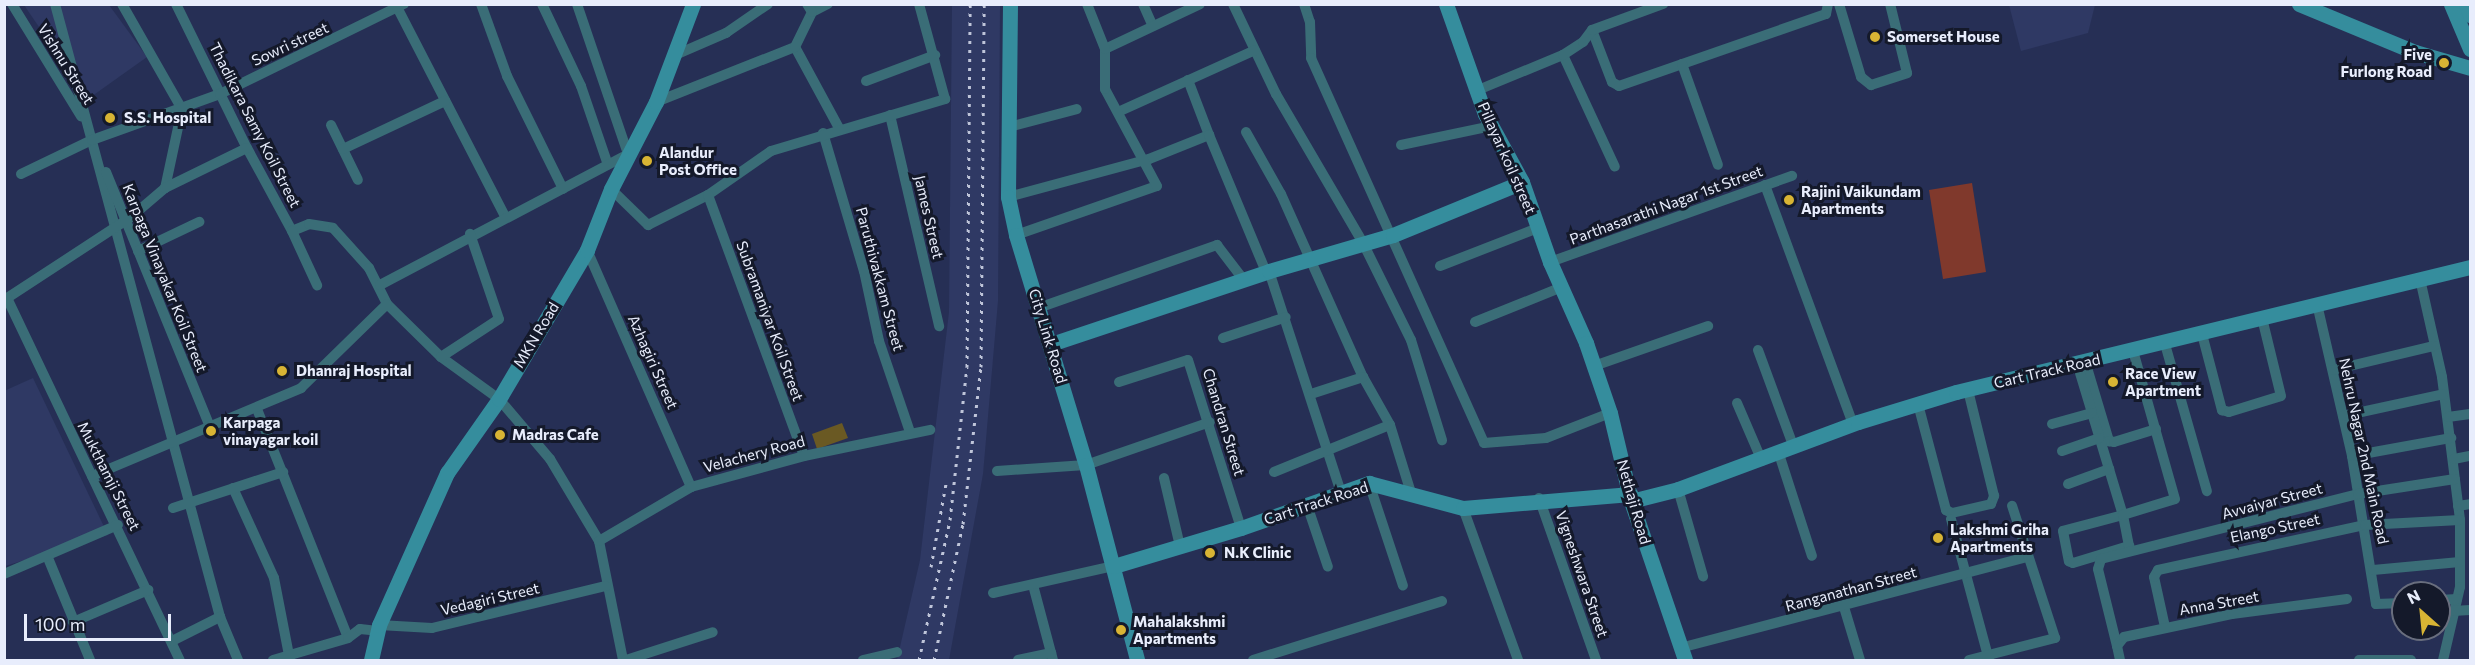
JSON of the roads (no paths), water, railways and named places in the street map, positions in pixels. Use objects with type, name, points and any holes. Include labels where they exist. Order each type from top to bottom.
[{"type":"street","name":"Vishnu Street","points":[[12,4],[92,140]]},
{"type":"street","points":[[56,4],[220,617],[238,660]]},
{"type":"street","points":[[122,4],[182,109],[165,188]]},
{"type":"street","name":"Thadikara Samy Koil Street","points":[[176,4],[247,148],[292,231],[309,224],[333,228],[380,285],[387,304],[441,357],[499,399],[550,459],[599,541]]},
{"type":"street","points":[[481,4],[507,76],[563,189]]},
{"type":"street","points":[[542,4],[581,86],[608,165]]},
{"type":"street","points":[[380,285],[438,255],[470,234],[563,189],[628,154],[577,4]]},
{"type":"street","points":[[673,56],[726,33],[768,4]]},
{"type":"street","points":[[656,102],[795,47],[810,8],[828,4]]},
{"type":"street","points":[[611,189],[648,225],[708,195],[771,151],[823,133],[945,99],[935,55],[919,4]]},
{"type":"street","name":"City Link Road","points":[[1010,4],[1008,197],[1016,235],[1041,307],[1086,465],[1137,660]]},
{"type":"street","points":[[1016,235],[1157,186],[1105,89],[1105,49],[1087,4]]},
{"type":"street","points":[[1143,4],[1153,27]]},
{"type":"street","points":[[1105,49],[1200,4]]},
{"type":"street","points":[[1233,4],[1276,94],[1363,243],[1411,340],[1442,440]]},
{"type":"street","points":[[1304,4],[1310,22],[1311,57],[1393,235],[1484,443],[1546,438],[1610,414]]},
{"type":"street","name":"Pillayar koil street","points":[[1446,4],[1491,126],[1522,182],[1550,262],[1586,343]]},
{"type":"street","points":[[1478,90],[1563,55],[1583,42],[1592,30],[1663,4]]},
{"type":"street","points":[[1592,30],[1615,85],[1826,14],[1828,4]]},
{"type":"street","points":[[1839,4],[1861,77],[1871,85],[1907,73],[1890,4]]},
{"type":"street","points":[[2299,4],[2415,52],[2470,68]]},
{"type":"street","points":[[2451,4],[2470,49]]},
{"type":"street","points":[[2466,4],[2470,15]]},
{"type":"street","name":"Sowri street","points":[[21,174],[92,140],[220,94],[401,7]]},
{"type":"street","points":[[401,7],[445,101],[505,216]]},
{"type":"street","name":"MKN Road","points":[[371,660],[379,628],[447,473],[499,399],[587,250],[611,189],[656,102],[691,7]]},
{"type":"street","points":[[795,47],[840,130]]},
{"type":"street","points":[[1118,112],[1255,50]]},
{"type":"street","points":[[866,81],[935,55]]},
{"type":"street","points":[[1563,55],[1615,167]]},
{"type":"street","points":[[1682,64],[1718,165]]},
{"type":"street","points":[[1188,80],[1209,135],[1287,317],[1341,493]]},
{"type":"street","points":[[343,149],[445,101]]},
{"type":"street","points":[[1010,127],[1077,108]]},
{"type":"street","name":"James Street","points":[[890,115],[939,326]]},
{"type":"street","points":[[331,125],[358,180]]},
{"type":"street","points":[[1401,144],[1491,126]]},
{"type":"street","points":[[1246,132],[1312,259],[1363,377],[1390,425],[1411,493]]},
{"type":"street","name":"Paruthivakkam Street","points":[[823,133],[864,271],[879,341],[910,432]]},
{"type":"street","points":[[1008,197],[1144,158],[1209,135]]},
{"type":"street","name":"Karpaga Vinayakar Koil Street","points":[[92,140],[210,427]]},
{"type":"street","points":[[126,219],[165,188],[247,148]]},
{"type":"street","name":"Parthasarathi Nagar 1st Street","points":[[1550,262],[1792,176]]},
{"type":"street","points":[[1051,344],[1268,271],[1393,235],[1522,182]]},
{"type":"street","points":[[1765,185],[1792,253],[1853,424]]},
{"type":"street","name":"Subramaniyar Koil Street","points":[[708,195],[804,456]]},
{"type":"street","name":"Mukthamji Street","points":[[126,219],[10,292],[7,298],[92,476],[118,525],[180,660]]},
{"type":"street","points":[[138,251],[199,222]]},
{"type":"street","points":[[1440,266],[1538,228]]},
{"type":"street","points":[[292,231],[317,285]]},
{"type":"street","points":[[441,357],[499,319],[470,234]]},
{"type":"street","points":[[1041,307],[1217,245],[1244,279]]},
{"type":"street","name":"Azhagiri Street","points":[[587,250],[691,487]]},
{"type":"street","name":"Cart Track Road","points":[[1114,566],[1241,528],[1369,483],[1463,508],[1539,498],[1630,498],[1678,489],[1762,461],[1853,424],[1918,404],[2470,267]]},
{"type":"street","points":[[2420,279],[2448,417],[2458,506],[2466,545],[2460,562],[2465,586],[2453,611],[2443,660]]},
{"type":"street","points":[[1475,322],[1562,287]]},
{"type":"street","points":[[92,476],[256,409],[301,388],[387,304]]},
{"type":"street","name":"Nehru Nagar 2nd Main Road","points":[[2317,304],[2352,456],[2373,570],[2376,604],[2391,603]]},
{"type":"street","points":[[1223,338],[1287,317]]},
{"type":"street","points":[[2202,334],[2222,410],[2229,412],[2281,396],[2262,318]]},
{"type":"street","points":[[1594,366],[1708,326]]},
{"type":"street","name":"Nethaji Road","points":[[1586,343],[1610,414],[1630,498],[1683,654]]},
{"type":"street","points":[[2165,344],[2207,491]]},
{"type":"street","points":[[2332,370],[2434,346]]},
{"type":"street","points":[[1758,350],[1794,448]]},
{"type":"street","points":[[2081,362],[2092,413],[2123,515],[2129,545],[2069,561],[2063,531],[2123,515],[2175,499],[2133,351]]},
{"type":"street","name":"Chandran Street","points":[[1119,382],[1188,360],[1210,422],[1241,528]]},
{"type":"street","points":[[2081,362],[2109,441],[2114,442],[2156,429]]},
{"type":"street","points":[[1311,394],[1363,377]]},
{"type":"street","points":[[1918,404],[1946,510],[1952,513],[1991,504],[1994,496],[1968,390]]},
{"type":"street","points":[[2343,416],[2444,394]]},
{"type":"street","points":[[1737,403],[1762,461]]},
{"type":"street","points":[[256,409],[348,638]]},
{"type":"street","points":[[2052,424],[2092,413]]},
{"type":"street","points":[[2448,417],[2470,414]]},
{"type":"street","points":[[998,471],[1086,465],[1210,422]]},
{"type":"street","points":[[1274,472],[1390,425]]},
{"type":"street","name":"Velachery Road","points":[[599,541],[691,487],[804,456],[910,432],[930,430]]},
{"type":"street","points":[[2062,451],[2099,438]]},
{"type":"street","points":[[2352,456],[2451,438]]},
{"type":"street","points":[[1779,454],[1812,556]]},
{"type":"street","points":[[2454,459],[2470,456]]},
{"type":"street","points":[[2068,484],[2109,469]]},
{"type":"street","points":[[173,508],[283,472]]},
{"type":"street","points":[[1164,478],[1180,546]]},
{"type":"street","name":"Avvaiyar Street","points":[[2117,646],[2099,562],[2109,556],[2358,494],[2455,479]]},
{"type":"street","points":[[1369,483],[1403,586]]},
{"type":"street","points":[[233,488],[274,578],[290,657]]},
{"type":"street","points":[[1678,489],[1704,576]]},
{"type":"street","name":"Vigneshwara Street","points":[[1539,498],[1596,660]]},
{"type":"street","points":[[2458,506],[2470,504]]},
{"type":"street","points":[[1307,505],[1328,567]]},
{"type":"street","points":[[1969,660],[1988,658],[2055,638],[2012,506]]},
{"type":"street","points":[[1463,508],[1518,660]]},
{"type":"street","points":[[1951,519],[1988,658]]},
{"type":"street","name":"Elango Street","points":[[2165,627],[2154,577],[2158,570],[2365,525],[2460,520]]},
{"type":"street","points":[[4,574],[48,558],[118,525]]},
{"type":"street","points":[[599,541],[606,586],[625,660],[713,632]]},
{"type":"street","name":"Ranganathan Street","points":[[1683,654],[2028,557]]},
{"type":"street","points":[[48,558],[90,660]]},
{"type":"street","points":[[2373,570],[2460,562]]},
{"type":"street","points":[[993,593],[1114,566]]},
{"type":"street","points":[[1018,660],[1052,657],[1033,585]]},
{"type":"street","name":"Vedagiri Street","points":[[273,660],[290,657],[348,638],[360,629],[432,628],[606,586]]},
{"type":"street","points":[[73,622],[148,590]]},
{"type":"street","name":"Anna Street","points":[[2117,646],[2124,637],[2165,627],[2232,614],[2347,599]]},
{"type":"street","points":[[2451,599],[2457,599]]},
{"type":"street","points":[[1253,660],[1442,601]]},
{"type":"street","points":[[1845,607],[1860,660]]},
{"type":"street","points":[[2453,611],[2470,610]]},
{"type":"street","points":[[172,641],[220,617]]},
{"type":"street","points":[[2117,646],[2120,660]]},
{"type":"street","points":[[862,660],[897,652]]},
{"type":"street","points":[[2360,660],[2411,660]]},
{"type":"railway","points":[[919,660],[950,520],[967,367],[970,4]]},
{"type":"railway","points":[[934,660],[963,524],[981,367],[984,4]]},
{"type":"railway","points":[[931,567],[946,484]]},
{"type":"place","name":"Somerset House","points":[[1875,37]]},
{"type":"place","name":"Five Furlong Road","points":[[2444,63]]},
{"type":"place","name":"S.S. Hospital","points":[[110,118]]},
{"type":"place","name":"Alandur Post Office","points":[[647,161]]},
{"type":"place","name":"Rajini Vaikundam Apartments","points":[[1789,200]]},
{"type":"place","name":"Dhanraj Hospital","points":[[282,371]]},
{"type":"place","name":"Race View Apartment","points":[[2113,382]]},
{"type":"place","name":"Karpaga vinayagar koil","points":[[211,431]]},
{"type":"place","name":"Madras Cafe","points":[[500,435]]},
{"type":"place","name":"Lakshmi Griha Apartments","points":[[1938,538]]},
{"type":"place","name":"N.K Clinic","points":[[1210,553]]},
{"type":"place","name":"Mahalakshmi Apartments","points":[[1121,630]]}]
